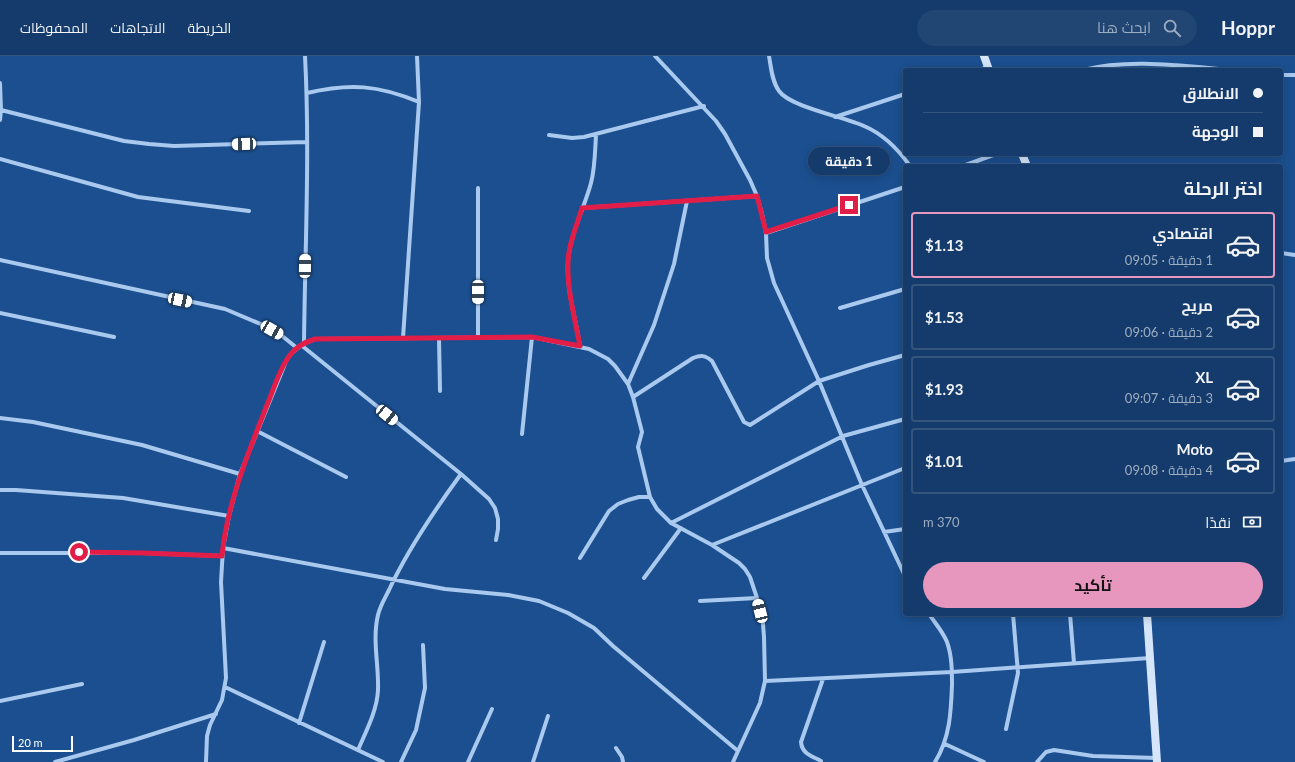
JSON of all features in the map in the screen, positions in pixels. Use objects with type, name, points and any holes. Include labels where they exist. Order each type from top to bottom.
[{"type":"street","points":[[301,345],[307,142],[305,56]]},
{"type":"street","points":[[403,338],[419,102],[417,56]]},
{"type":"street","points":[[655,56],[704,106],[725,134],[750,180],[757,196],[766,232],[767,258],[774,283],[843,436],[862,485],[903,572]]},
{"type":"street","points":[[769,56],[775,83],[780,92],[787,99],[835,117],[850,120],[865,126],[879,134],[891,144],[909,164]]},
{"type":"street","points":[[984,56],[988,68]]},
{"type":"street","points":[[1090,68],[1106,64],[1123,63],[1200,68]]},
{"type":"street","points":[[1283,75],[1295,75]]},
{"type":"street","points":[[0,83],[0,120]]},
{"type":"street","points":[[307,93],[329,87],[360,86],[398,93],[419,102]]},
{"type":"street","points":[[835,117],[903,95]]},
{"type":"street","points":[[549,135],[572,138],[596,135],[704,106]]},
{"type":"street","points":[[1,110],[124,141],[149,144],[174,146],[307,142]]},
{"type":"street","points":[[580,346],[568,278],[568,261],[571,244],[592,181],[596,135]]},
{"type":"street","points":[[968,164],[990,156]]},
{"type":"street","points":[[0,159],[138,197],[249,211]]},
{"type":"street","points":[[478,188],[478,337]]},
{"type":"street","points":[[766,232],[903,188]]},
{"type":"street","points":[[582,208],[757,196]]},
{"type":"street","points":[[628,384],[654,325],[674,264],[687,201]]},
{"type":"street","points":[[1283,253],[1295,255]]},
{"type":"street","points":[[0,260],[225,309],[263,325],[301,345],[461,474],[489,499],[495,508],[498,519],[496,540]]},
{"type":"street","points":[[840,308],[903,290]]},
{"type":"street","points":[[0,313],[114,337]]},
{"type":"street","points":[[522,434],[532,337]]},
{"type":"street","points":[[206,762],[207,736],[222,700],[226,678],[221,607],[222,556],[229,516],[240,474],[284,365],[291,354],[301,345],[315,339],[532,337],[589,348],[608,359],[622,374],[633,397],[642,432],[638,447],[650,497],[657,509],[671,523],[732,557],[745,569],[750,577],[757,598],[763,630],[765,681],[760,703],[733,762]]},
{"type":"street","points":[[439,338],[440,391]]},
{"type":"street","points":[[633,397],[693,358],[699,355],[706,356],[712,361],[744,422],[750,425],[819,381],[903,356]]},
{"type":"street","points":[[0,418],[33,422],[142,445],[240,474]]},
{"type":"street","points":[[671,523],[843,436],[903,420]]},
{"type":"street","points":[[257,431],[346,477]]},
{"type":"street","points":[[1283,461],[1295,459]]},
{"type":"street","points":[[712,545],[903,469]]},
{"type":"street","points":[[358,750],[375,708],[378,692],[375,644],[378,613],[414,543],[436,508],[461,474]]},
{"type":"street","points":[[0,490],[123,498],[229,516]]},
{"type":"street","points":[[580,558],[609,511],[618,504],[628,500],[639,497],[650,497]]},
{"type":"street","points":[[644,578],[681,528]]},
{"type":"street","points":[[884,532],[903,530]]},
{"type":"street","points":[[223,548],[445,589],[508,594],[539,601],[568,613],[594,628],[613,646],[738,750]]},
{"type":"street","points":[[0,553],[143,553],[222,556]]},
{"type":"street","points":[[700,601],[757,598]]},
{"type":"street","points":[[931,616],[940,628],[947,642],[951,656],[952,672],[949,727],[945,744],[935,762]]},
{"type":"street","points":[[1006,729],[1017,685],[1018,668],[1013,616]]},
{"type":"street","points":[[1070,616],[1074,663]]},
{"type":"street","points":[[1037,762],[1046,752],[1054,750],[1093,756],[1157,760],[1147,616]]},
{"type":"street","points":[[299,723],[324,642]]},
{"type":"street","points":[[402,762],[416,730],[425,688],[423,645]]},
{"type":"street","points":[[765,681],[952,672],[1150,658]]},
{"type":"street","points":[[822,761],[803,751],[801,742],[823,679]]},
{"type":"street","points":[[0,702],[82,684]]},
{"type":"street","points":[[225,688],[383,762]]},
{"type":"street","points":[[468,762],[492,709]]},
{"type":"street","points":[[55,762],[216,714]]},
{"type":"street","points":[[533,762],[548,716]]},
{"type":"street","points":[[945,744],[984,762]]},
{"type":"street","points":[[616,748],[622,757],[623,762]]},
{"type":"route","points":[[79,552],[222,556],[229,516],[240,474],[284,365],[295,349],[304,343],[315,339],[532,337],[580,346],[568,278],[568,261],[571,244],[582,208],[757,196],[766,232],[849,205]]}]
